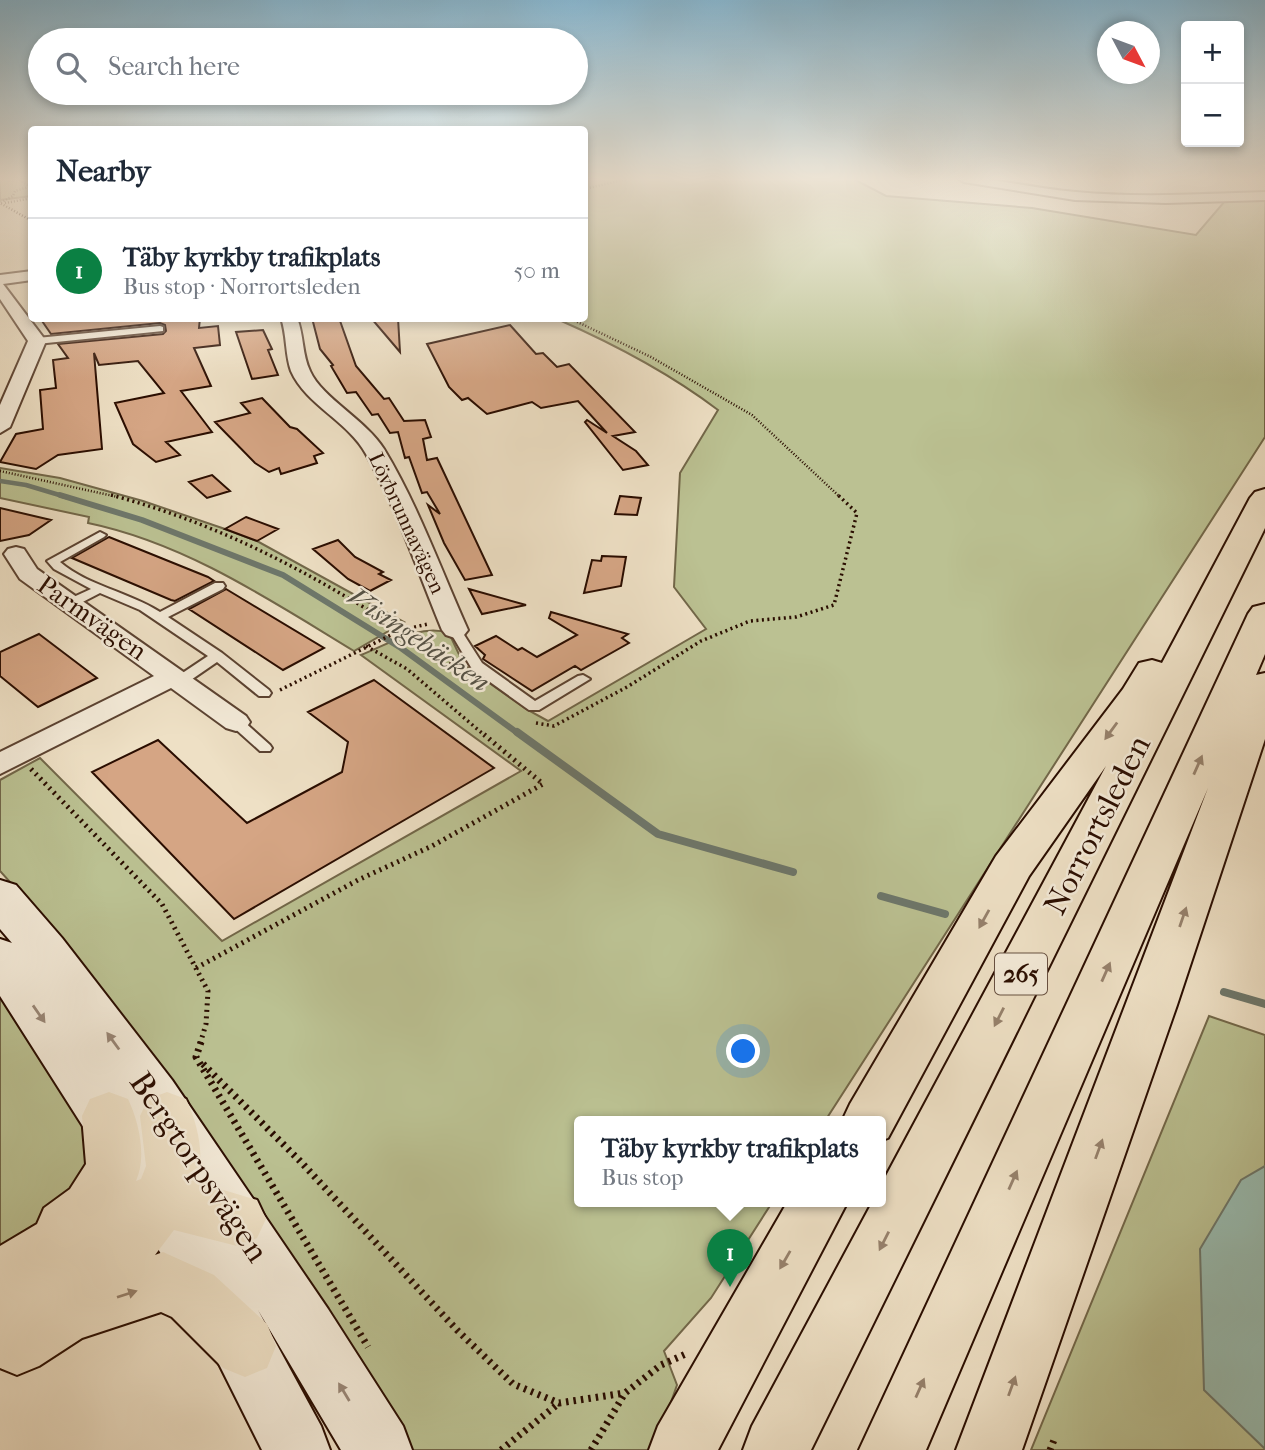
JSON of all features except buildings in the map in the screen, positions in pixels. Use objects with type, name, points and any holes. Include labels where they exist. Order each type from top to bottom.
[{"type":"highway","points":[[872,1116],[1013,867],[1139,693],[1199,591],[1232,527],[1265,488]]},
{"type":"highway","name":"Norrortsleden","points":[[776,1450],[1265,498]]},
{"type":"highway","points":[[892,1450],[1265,614]]},
{"type":"highway","points":[[989,1450],[1152,1005],[1265,684]]},
{"type":"highway","points":[[7,1277],[90,1208],[114,1168],[109,1116]]},
{"type":"highway","points":[[0,1332],[47,1293],[136,1234],[162,1200],[174,1166],[167,1116]]},
{"type":"highway","points":[[7,1277],[104,1217],[162,1200],[237,1219]]},
{"type":"highway","points":[[682,1450],[816,1207]]},
{"type":"highway","points":[[0,1354],[65,1313],[163,1282],[193,1296],[245,1346]]},
{"type":"main road","name":"Bergtorpsvägen","points":[[0,897],[70,982],[167,1116],[237,1219],[379,1450]]},
{"type":"main road","name":"Bergtorpsvägen","points":[[0,958],[109,1116],[162,1200],[245,1346],[298,1450]]},
{"type":"street","points":[[0,281],[28,276]]},
{"type":"street","points":[[0,288],[37,341],[0,427]]},
{"type":"street","name":"Lövbrunnavägen","points":[[291,322],[300,370],[311,387],[350,422],[373,448],[389,478],[455,630]]},
{"type":"street","name":"Parmvägen","points":[[16,554],[28,574],[233,719]]},
{"type":"street","name":"Parmvägen","points":[[9,760],[177,679]]},
{"type":"lane","points":[[37,341],[160,329]]},
{"type":"lane","points":[[100,535],[53,561],[58,567],[100,589],[144,607],[217,656],[264,693]]},
{"type":"lane","points":[[159,617],[219,586]]},
{"type":"lane","points":[[71,603],[100,589]]},
{"type":"lane","points":[[455,630],[477,666],[534,706],[583,680]]},
{"type":"lane","points":[[177,679],[217,656]]},
{"type":"lane","points":[[233,719],[265,748]]},
{"type":"path","points":[[534,722],[554,726],[627,687],[701,641],[750,621],[796,617],[834,605],[857,513],[752,415],[651,357],[577,322]]},
{"type":"path","points":[[0,471],[105,493],[169,513],[246,542],[401,630],[467,673]]},
{"type":"path","points":[[233,719],[391,634],[436,622],[455,630]]},
{"type":"path","points":[[196,968],[358,880],[432,846],[543,784],[407,669],[366,646]]},
{"type":"path","points":[[9,760],[162,904],[208,991],[206,1024],[196,1057],[375,1358]]},
{"type":"path","points":[[196,1057],[300,1161],[457,1330],[513,1384],[559,1403]]},
{"type":"path","points":[[591,1450],[625,1393],[661,1365],[698,1348]]},
{"type":"path","points":[[501,1450],[559,1403],[625,1393]]},
{"type":"path","points":[[1050,1450],[1054,1440]]},
{"type":"green space","points":[[588,246],[1265,246],[1265,437],[828,1116],[574,1116],[574,1207],[769,1207],[711,1298],[664,1351],[677,1385],[654,1450],[396,1450],[29,903],[0,871],[0,780],[40,758],[222,941],[521,771],[361,655],[415,633],[449,633],[464,665],[526,709],[548,721],[706,629],[674,587],[680,473],[718,410],[680,383],[599,338],[564,322],[588,322]]},
{"type":"green space","points":[[0,468],[60,478],[143,501],[257,541],[404,622],[354,651],[226,575],[159,544],[88,523],[89,517],[0,498]]},
{"type":"green space","points":[[0,993],[81,1121],[96,1165],[0,1270]]},
{"type":"green space","points":[[1209,1016],[1265,1035],[1265,1450],[1031,1450]]},
{"type":"water","points":[[1265,1166],[1265,1449],[1204,1390],[1200,1249],[1241,1180]]},
{"type":"waterway","name":"Visingebäcken","points":[[0,481],[26,485],[66,497]]},
{"type":"waterway","name":"Visingebäcken","points":[[60,495],[142,520],[283,575],[401,648],[519,734]]},
{"type":"waterway","name":"Visingebäcken","points":[[517,732],[658,834],[793,872]]},
{"type":"waterway","name":"Visingebäcken","points":[[881,896],[945,914]]},
{"type":"waterway","points":[[1224,992],[1265,1004]]},
{"type":"place","name":"Täby kyrkby trafikplats","points":[[730,1287]]}]
